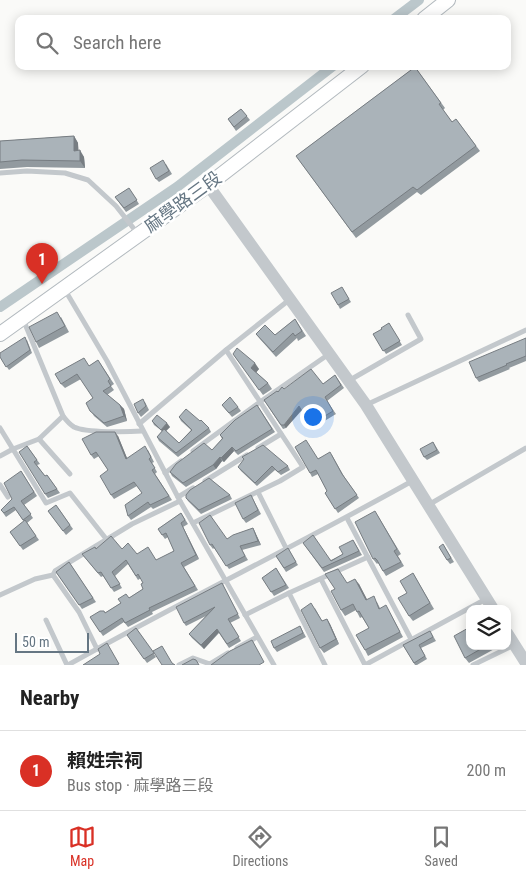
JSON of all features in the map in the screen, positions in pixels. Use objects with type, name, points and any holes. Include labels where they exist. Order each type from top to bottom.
[{"type":"main road","points":[[429,15],[448,0]]},
{"type":"main road","name":"麻學路三段","points":[[0,334],[208,185],[357,70]]},
{"type":"street","points":[[208,185],[366,405],[489,604]]},
{"type":"street","points":[[511,638],[526,664]]},
{"type":"lane","points":[[0,173],[27,171],[66,173],[88,180],[116,206],[138,235]]},
{"type":"lane","points":[[63,288],[107,361],[179,499],[274,665]]},
{"type":"lane","points":[[139,424],[226,350],[290,299]]},
{"type":"lane","points":[[349,380],[421,339],[408,315]]},
{"type":"lane","points":[[22,317],[63,416],[70,424],[76,428],[128,432],[142,431]]},
{"type":"lane","points":[[366,405],[526,330]]},
{"type":"lane","points":[[193,523],[258,492],[303,467],[226,350]]},
{"type":"lane","points":[[165,473],[260,402],[330,354]]},
{"type":"lane","points":[[0,456],[39,439],[63,416]]},
{"type":"lane","points":[[0,428],[46,503],[70,493],[107,540]]},
{"type":"lane","points":[[0,595],[35,579],[53,575],[55,571],[132,524],[179,499],[281,434]]},
{"type":"lane","points":[[39,439],[70,474]]},
{"type":"lane","points":[[429,505],[526,448]]},
{"type":"lane","points":[[46,620],[67,665],[286,548],[347,518],[414,480]]},
{"type":"lane","points":[[0,485],[8,497]]},
{"type":"lane","points":[[258,492],[286,548]]},
{"type":"lane","points":[[347,518],[411,639]]},
{"type":"lane","points":[[245,615],[368,557]]},
{"type":"lane","points":[[53,575],[78,612],[97,649]]},
{"type":"lane","points":[[321,579],[365,665],[411,639],[489,604]]},
{"type":"lane","points":[[289,593],[325,665]]},
{"type":"lane","points":[[178,665],[194,658],[210,664],[257,637]]},
{"type":"lane","points":[[473,665],[515,644]]},
{"type":"building","points":[[411,70],[417,70],[452,122],[456,119],[476,146],[417,190],[413,187],[352,232],[296,156]]},
{"type":"building","points":[[241,109],[247,116],[234,127],[228,119]]},
{"type":"building","points":[[74,136],[74,151],[80,150],[80,161],[22,160],[0,162],[0,141]]},
{"type":"building","points":[[163,160],[169,171],[156,179],[150,168]]},
{"type":"building","points":[[129,188],[137,200],[124,208],[115,197]]},
{"type":"building","points":[[342,287],[349,299],[338,305],[331,293]]},
{"type":"building","points":[[57,312],[65,326],[36,342],[29,327]]},
{"type":"building","points":[[295,319],[302,331],[295,336],[293,333],[273,352],[256,334],[265,325],[275,335]]},
{"type":"building","points":[[389,323],[400,341],[383,351],[373,334]]},
{"type":"building","points":[[25,337],[30,350],[6,367],[0,357],[0,353]]},
{"type":"building","points":[[526,338],[526,356],[476,378],[469,362]]},
{"type":"building","points":[[237,348],[255,363],[251,368],[268,383],[259,390],[233,354]]},
{"type":"building","points":[[84,358],[89,366],[98,360],[110,379],[108,381],[111,386],[103,391],[120,405],[124,416],[104,423],[90,411],[86,403],[93,398],[77,374],[61,384],[55,374]]},
{"type":"building","points":[[311,369],[323,384],[335,375],[341,385],[325,397],[333,411],[310,425],[299,406],[284,425],[281,425],[264,400],[278,392],[282,387],[284,389]]},
{"type":"building","points":[[230,397],[238,407],[229,413],[222,405]]},
{"type":"building","points":[[143,399],[146,406],[138,413],[134,404]]},
{"type":"building","points":[[257,405],[272,429],[236,451],[232,447],[213,465],[183,483],[170,472],[176,464],[204,443],[212,450],[223,438],[220,435],[235,420]]},
{"type":"building","points":[[186,409],[209,428],[176,453],[157,437],[164,429],[179,443],[192,430],[179,417]]},
{"type":"building","points":[[157,415],[167,423],[161,430],[152,421]]},
{"type":"building","points":[[96,432],[115,432],[126,459],[145,446],[151,457],[149,459],[155,468],[152,470],[169,496],[150,505],[148,502],[128,516],[125,505],[142,493],[134,482],[111,495],[100,476],[108,470],[96,452],[91,455],[82,439]]},
{"type":"building","points":[[306,440],[318,459],[330,452],[342,474],[357,495],[335,509],[325,493],[327,491],[316,470],[310,473],[295,447]]},
{"type":"building","points":[[433,442],[437,450],[424,457],[420,449]]},
{"type":"building","points":[[263,445],[288,466],[278,472],[272,466],[255,483],[238,467],[244,459],[242,457]]},
{"type":"building","points":[[27,446],[37,460],[34,462],[57,489],[45,494],[19,452]]},
{"type":"building","points":[[21,471],[34,492],[21,501],[31,514],[23,520],[14,507],[4,513],[1,510],[12,499],[4,483]]},
{"type":"building","points":[[209,478],[230,495],[199,510],[186,498],[186,495],[190,490]]},
{"type":"building","points":[[251,495],[258,510],[243,519],[235,503]]},
{"type":"building","points":[[56,505],[70,525],[63,531],[48,511]]},
{"type":"building","points":[[375,511],[397,549],[394,551],[401,562],[383,571],[377,560],[373,559],[355,522]]},
{"type":"building","points":[[181,513],[185,520],[181,523],[196,555],[181,563],[195,586],[149,608],[150,610],[125,623],[122,618],[100,632],[90,617],[100,611],[105,613],[121,603],[118,599],[126,594],[129,598],[143,589],[141,584],[143,583],[126,560],[112,572],[120,584],[111,588],[101,572],[98,573],[82,554],[95,547],[96,549],[111,536],[122,549],[128,543],[137,554],[148,547],[156,560],[174,551],[166,533],[162,535],[158,529]]},
{"type":"building","points":[[210,515],[227,539],[253,528],[258,541],[240,546],[245,556],[226,566],[212,544],[210,545],[199,523]]},
{"type":"building","points":[[25,520],[36,536],[20,546],[10,532]]},
{"type":"building","points":[[313,535],[331,561],[343,554],[339,547],[353,540],[359,551],[322,568],[303,543]]},
{"type":"building","points":[[443,544],[451,558],[447,560],[439,547]]},
{"type":"building","points":[[288,548],[296,562],[284,568],[276,556]]},
{"type":"building","points":[[69,562],[93,598],[79,605],[56,572]]},
{"type":"building","points":[[276,568],[286,585],[271,592],[262,578]]},
{"type":"building","points":[[338,569],[347,583],[355,579],[366,600],[374,596],[379,609],[386,605],[400,632],[365,650],[356,635],[369,628],[353,604],[341,610],[331,591],[335,589],[325,574]]},
{"type":"building","points":[[413,573],[430,603],[409,616],[398,598],[407,593],[400,581]]},
{"type":"building","points":[[222,583],[238,614],[228,619],[239,637],[227,644],[217,629],[201,645],[189,634],[215,607],[184,623],[176,607]]},
{"type":"building","points":[[311,603],[322,621],[327,619],[336,639],[320,648],[301,610]]},
{"type":"building","points":[[300,626],[303,633],[274,648],[271,641]]},
{"type":"building","points":[[136,628],[154,653],[144,659],[127,635]]},
{"type":"building","points":[[466,629],[466,650],[479,650],[465,658],[454,636]]},
{"type":"building","points":[[430,631],[433,637],[419,645],[425,656],[414,663],[403,645]]},
{"type":"building","points":[[252,640],[264,662],[259,665],[211,665],[230,651]]},
{"type":"building","points":[[107,643],[119,664],[83,665],[100,654],[98,649]]},
{"type":"building","points":[[162,646],[175,665],[162,665],[153,651]]},
{"type":"building","points":[[193,659],[199,665],[182,665]]},
{"type":"waterway","points":[[399,15],[419,0]]},
{"type":"waterway","points":[[0,307],[177,187],[328,70]]},
{"type":"place","name":"賴姓宗祠","points":[[42,284]]}]
